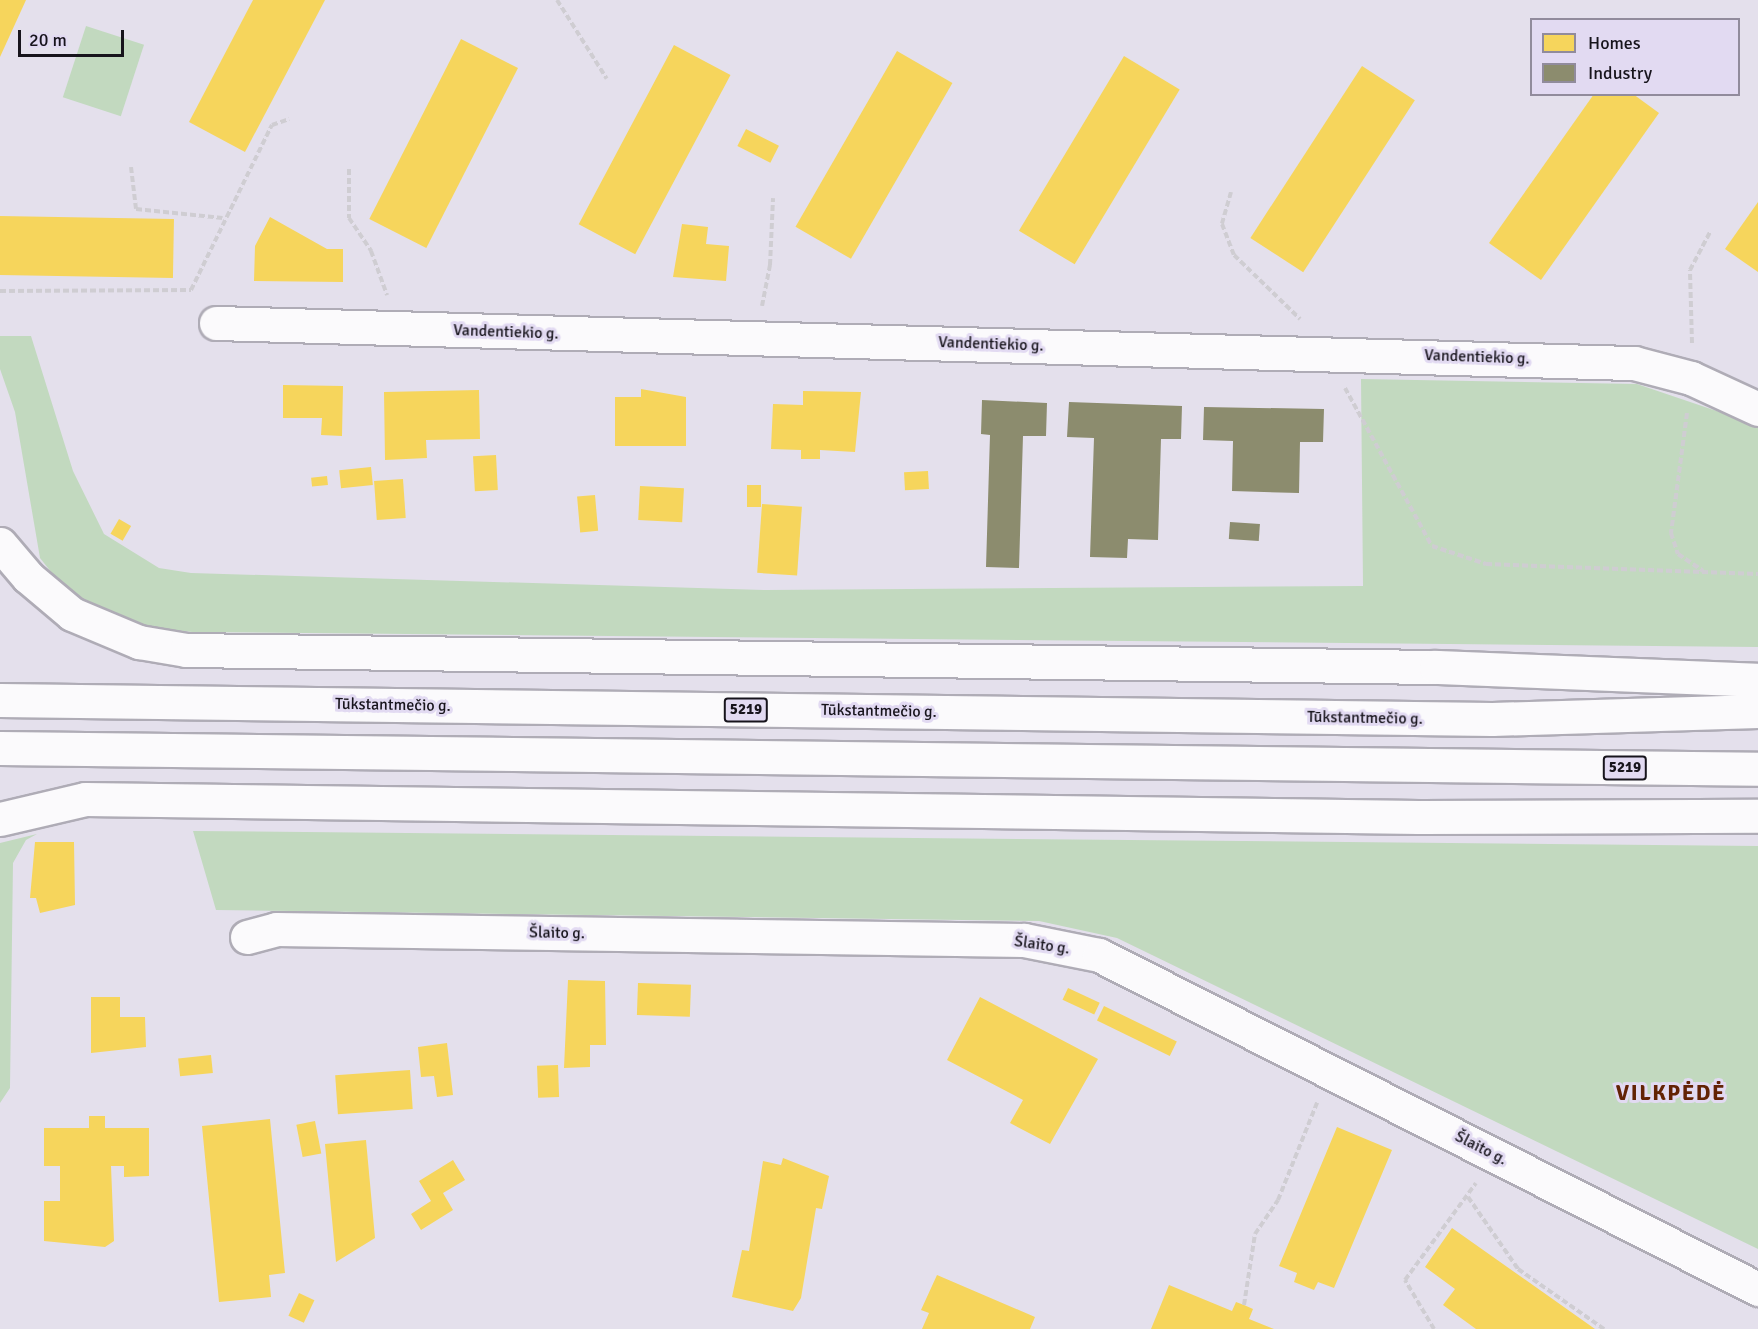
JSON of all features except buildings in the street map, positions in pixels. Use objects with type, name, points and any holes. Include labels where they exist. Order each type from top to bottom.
[{"type":"main road","name":"Vandentiekio g.","points":[[216,324],[1611,362],[1691,378],[1758,409]]},
{"type":"main road","points":[[0,544],[28,577],[72,614],[130,639],[186,650],[1424,666],[1758,680]]},
{"type":"main road","name":"Tūkstantmečio g.","points":[[0,700],[1492,720],[1758,711]]},
{"type":"main road","name":"5219","points":[[0,748],[1492,768],[1758,769]]},
{"type":"main road","points":[[0,819],[85,799],[1395,817],[1758,816]]},
{"type":"main road","name":"Šlaito g.","points":[[247,937],[276,929],[1024,940],[1099,954],[1143,973],[1758,1289]]},
{"type":"path","points":[[557,0],[607,79]]},
{"type":"path","points":[[0,291],[191,290],[223,218],[272,125],[289,119]]},
{"type":"path","points":[[131,167],[136,209],[223,218]]},
{"type":"path","points":[[349,169],[349,218],[371,251],[389,300]]},
{"type":"path","points":[[1231,192],[1222,224],[1234,255],[1307,325]]},
{"type":"path","points":[[761,310],[770,265],[773,198]]},
{"type":"path","points":[[1693,344],[1691,378],[1671,533],[1678,554],[1704,571]]},
{"type":"path","points":[[1341,379],[1432,546],[1486,564],[1758,574]]},
{"type":"path","points":[[1244,1305],[1255,1234],[1278,1200],[1332,1071]]},
{"type":"path","points":[[1434,1329],[1405,1280],[1468,1197],[1492,1153]]},
{"type":"path","points":[[1468,1197],[1518,1269],[1604,1329]]},
{"type":"green space","points":[[86,26],[144,45],[121,116],[63,97]]},
{"type":"green space","points":[[0,336],[31,336],[73,471],[104,534],[159,568],[191,573],[766,590],[1363,586],[1361,379],[1637,384],[1758,425],[1758,647],[192,632],[150,627],[105,613],[67,592],[40,558],[15,412],[0,369]]},
{"type":"green space","points":[[193,831],[1758,846],[1758,1249],[1117,938],[1039,921],[216,910]]},
{"type":"green space","points":[[37,834],[26,840],[13,863],[10,1088],[0,1103],[0,843]]},
{"type":"district","name":"VILKPĖDĖ","points":[[1671,1093]]}]
